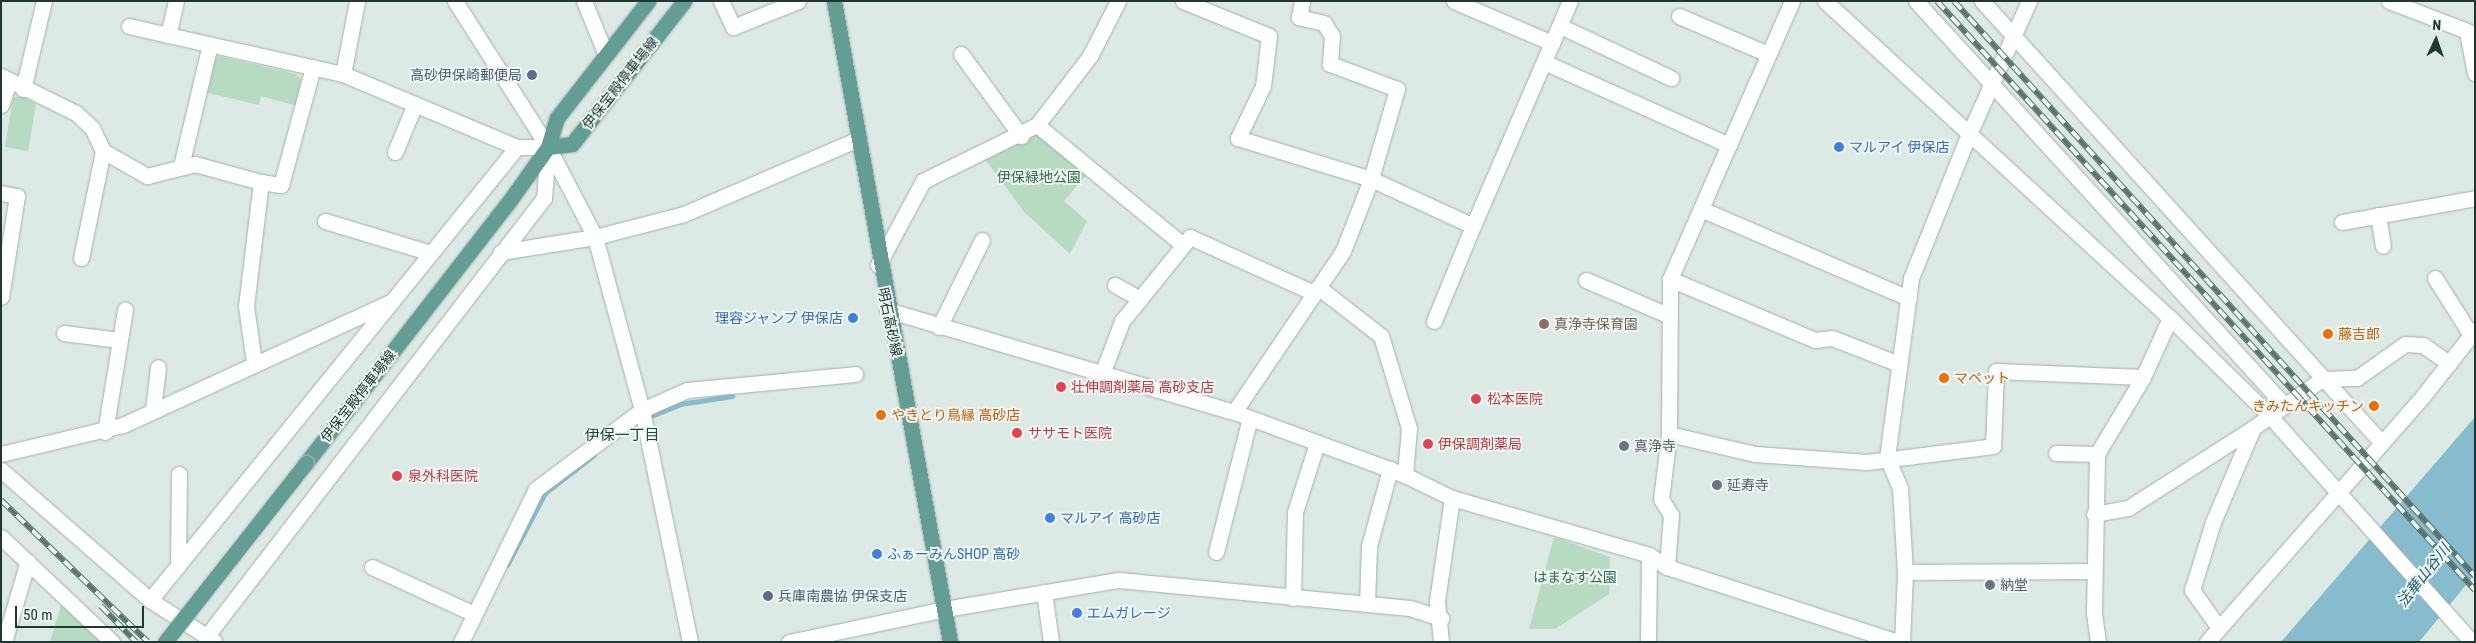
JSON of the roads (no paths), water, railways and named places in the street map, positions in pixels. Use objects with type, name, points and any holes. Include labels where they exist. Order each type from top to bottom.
[{"type":"main road","name":"伊保宝殿停車場線","points":[[165,642],[306,463],[548,146],[557,118],[648,1]]},
{"type":"main road","name":"伊保宝殿停車場線","points":[[548,146],[572,144],[684,1]]},
{"type":"main road","name":"明石高砂線","points":[[834,1],[878,265],[950,642]]},
{"type":"street","points":[[22,89],[44,1]]},
{"type":"street","points":[[168,35],[176,1]]},
{"type":"street","points":[[343,74],[357,1]]},
{"type":"street","points":[[454,1],[548,146],[595,237],[642,410],[690,642]]},
{"type":"street","points":[[584,1],[606,55]]},
{"type":"street","points":[[721,1],[733,27],[798,1]]},
{"type":"street","points":[[878,265],[923,181],[1021,136],[1037,126],[1090,56],[1118,1]]},
{"type":"street","points":[[1183,1],[1270,36],[1263,86],[1238,138],[1372,180],[1473,226]]},
{"type":"street","points":[[1234,412],[1343,251],[1372,180],[1397,89],[1330,64],[1332,36],[1324,23],[1299,17],[1302,1]]},
{"type":"street","points":[[1454,1],[1552,43]]},
{"type":"street","points":[[1434,321],[1570,1]]},
{"type":"street","points":[[1667,567],[1671,515],[1662,499],[1669,434],[1670,280],[1792,1]]},
{"type":"street","points":[[1825,1],[2170,318],[2269,415],[2468,638]]},
{"type":"street","points":[[1916,1],[2286,406]]},
{"type":"street","points":[[1982,1],[2381,442]]},
{"type":"street","points":[[887,310],[1234,412],[1390,469],[1452,498],[1649,555],[1667,567],[1897,642],[1905,572],[1900,488],[1887,458],[1911,278],[1969,134],[1993,86],[2029,1]]},
{"type":"street","points":[[2389,1],[2471,33],[2475,73]]},
{"type":"street","points":[[1679,16],[1768,54]]},
{"type":"street","points":[[130,26],[343,74],[517,147],[548,146]]},
{"type":"street","points":[[1560,26],[1652,61],[1671,78]]},
{"type":"street","points":[[181,166],[210,44]]},
{"type":"street","points":[[961,54],[1021,136]]},
{"type":"street","points":[[1544,62],[1729,145]]},
{"type":"street","points":[[1,106],[5,79],[85,120],[103,152],[147,176],[195,164],[261,182],[281,185],[313,67]]},
{"type":"street","points":[[395,152],[414,104]]},
{"type":"street","points":[[1037,126],[1183,245]]},
{"type":"street","points":[[501,252],[595,237],[684,214],[856,140]]},
{"type":"street","points":[[1,470],[150,600],[211,639],[501,252],[544,198],[548,146]]},
{"type":"street","points":[[150,600],[395,301],[431,253],[517,147]]},
{"type":"street","points":[[81,258],[103,152]]},
{"type":"street","points":[[254,362],[246,306],[261,182]]},
{"type":"street","points":[[1,193],[17,196],[1,297]]},
{"type":"street","points":[[2342,222],[2475,198]]},
{"type":"street","points":[[1701,209],[1909,298]]},
{"type":"street","points":[[2378,215],[2383,246]]},
{"type":"street","points":[[325,221],[431,253]]},
{"type":"street","points":[[1102,374],[1122,321],[1190,237],[1316,290],[1381,336],[1409,428],[1405,475]]},
{"type":"street","points":[[940,327],[982,240]]},
{"type":"street","points":[[2207,642],[2473,333],[2435,278]]},
{"type":"street","points":[[1586,280],[1670,316]]},
{"type":"street","points":[[1670,280],[1815,340],[1832,338],[1899,364]]},
{"type":"street","points":[[1115,285],[1140,299]]},
{"type":"street","points":[[1,454],[105,432],[254,362],[395,301]]},
{"type":"street","points":[[105,432],[125,310]]},
{"type":"street","points":[[2098,642],[2094,571],[2097,454],[2143,378],[2170,318]]},
{"type":"street","points":[[64,333],[119,340]]},
{"type":"street","points":[[2094,514],[2128,508],[2253,428],[2322,379],[2358,378],[2405,344],[2423,344],[2449,363]]},
{"type":"street","points":[[153,410],[158,367]]},
{"type":"street","points":[[1669,434],[1754,454],[1867,462],[1993,446],[1996,371],[2143,378]]},
{"type":"street","points":[[461,642],[536,489],[642,410],[687,390],[855,374]]},
{"type":"street","points":[[1216,552],[1250,418]]},
{"type":"street","points":[[2219,628],[2192,590],[2213,522],[2253,428]]},
{"type":"street","points":[[1293,598],[1295,512],[1317,443]]},
{"type":"street","points":[[2056,453],[2097,454]]},
{"type":"street","points":[[1367,604],[1369,546],[1390,469]]},
{"type":"street","points":[[178,566],[179,474]]},
{"type":"street","points":[[1441,642],[1441,618],[1437,601],[1452,498]]},
{"type":"street","points":[[1,537],[112,642]]},
{"type":"street","points":[[1648,642],[1649,555]]},
{"type":"street","points":[[4,642],[28,561]]},
{"type":"street","points":[[372,567],[474,614]]},
{"type":"street","points":[[1905,572],[2094,571]]},
{"type":"street","points":[[789,642],[945,609],[1119,580],[1367,604],[1441,618]]},
{"type":"street","points":[[1044,592],[1051,642]]},
{"type":"water","name":"法華山谷川","points":[[2475,417],[2475,574],[2419,642],[2281,642]]},
{"type":"waterway","points":[[646,418],[680,404],[732,396]]},
{"type":"waterway","points":[[507,565],[545,493],[594,455]]},
{"type":"railway","points":[[1937,1],[2475,590]]},
{"type":"railway","points":[[1954,1],[2475,576]]},
{"type":"railway","points":[[1,500],[148,642]]},
{"type":"railway","points":[[101,606],[136,642]]},
{"type":"place","name":"高砂伊保崎郵便局","points":[[532,75]]},
{"type":"place","name":"マルアイ 伊保店","points":[[1839,147]]},
{"type":"place","name":"理容ジャンプ 伊保店","points":[[853,318]]},
{"type":"place","name":"真浄寺保育園","points":[[1544,324]]},
{"type":"place","name":"藤吉郎","points":[[2328,334]]},
{"type":"place","name":"マペット","points":[[1944,378]]},
{"type":"place","name":"壮伸調剤薬局 高砂支店","points":[[1061,387]]},
{"type":"place","name":"松本医院","points":[[1476,399]]},
{"type":"place","name":"きみたんキッチン","points":[[2374,406]]},
{"type":"place","name":"やきとり鳥縁 高砂店","points":[[881,415]]},
{"type":"place","name":"ササモト医院","points":[[1017,433]]},
{"type":"place","name":"伊保調剤薬局","points":[[1428,444]]},
{"type":"place","name":"真浄寺","points":[[1624,446]]},
{"type":"place","name":"泉外科医院","points":[[397,476]]},
{"type":"place","name":"延寿寺","points":[[1717,485]]},
{"type":"place","name":"マルアイ 高砂店","points":[[1050,518]]},
{"type":"place","name":"ふぁーみんSHOP 高砂","points":[[877,554]]},
{"type":"place","name":"納堂","points":[[1990,585]]},
{"type":"place","name":"兵庫南農協 伊保支店","points":[[768,596]]},
{"type":"place","name":"エムガレージ","points":[[1077,613]]},
{"type":"district","name":"伊保一丁目","points":[[622,436]]},
{"type":"park label","name":"伊保緑地公園","points":[[1039,177]]},
{"type":"park label","name":"はまなす公園","points":[[1575,577]]}]
